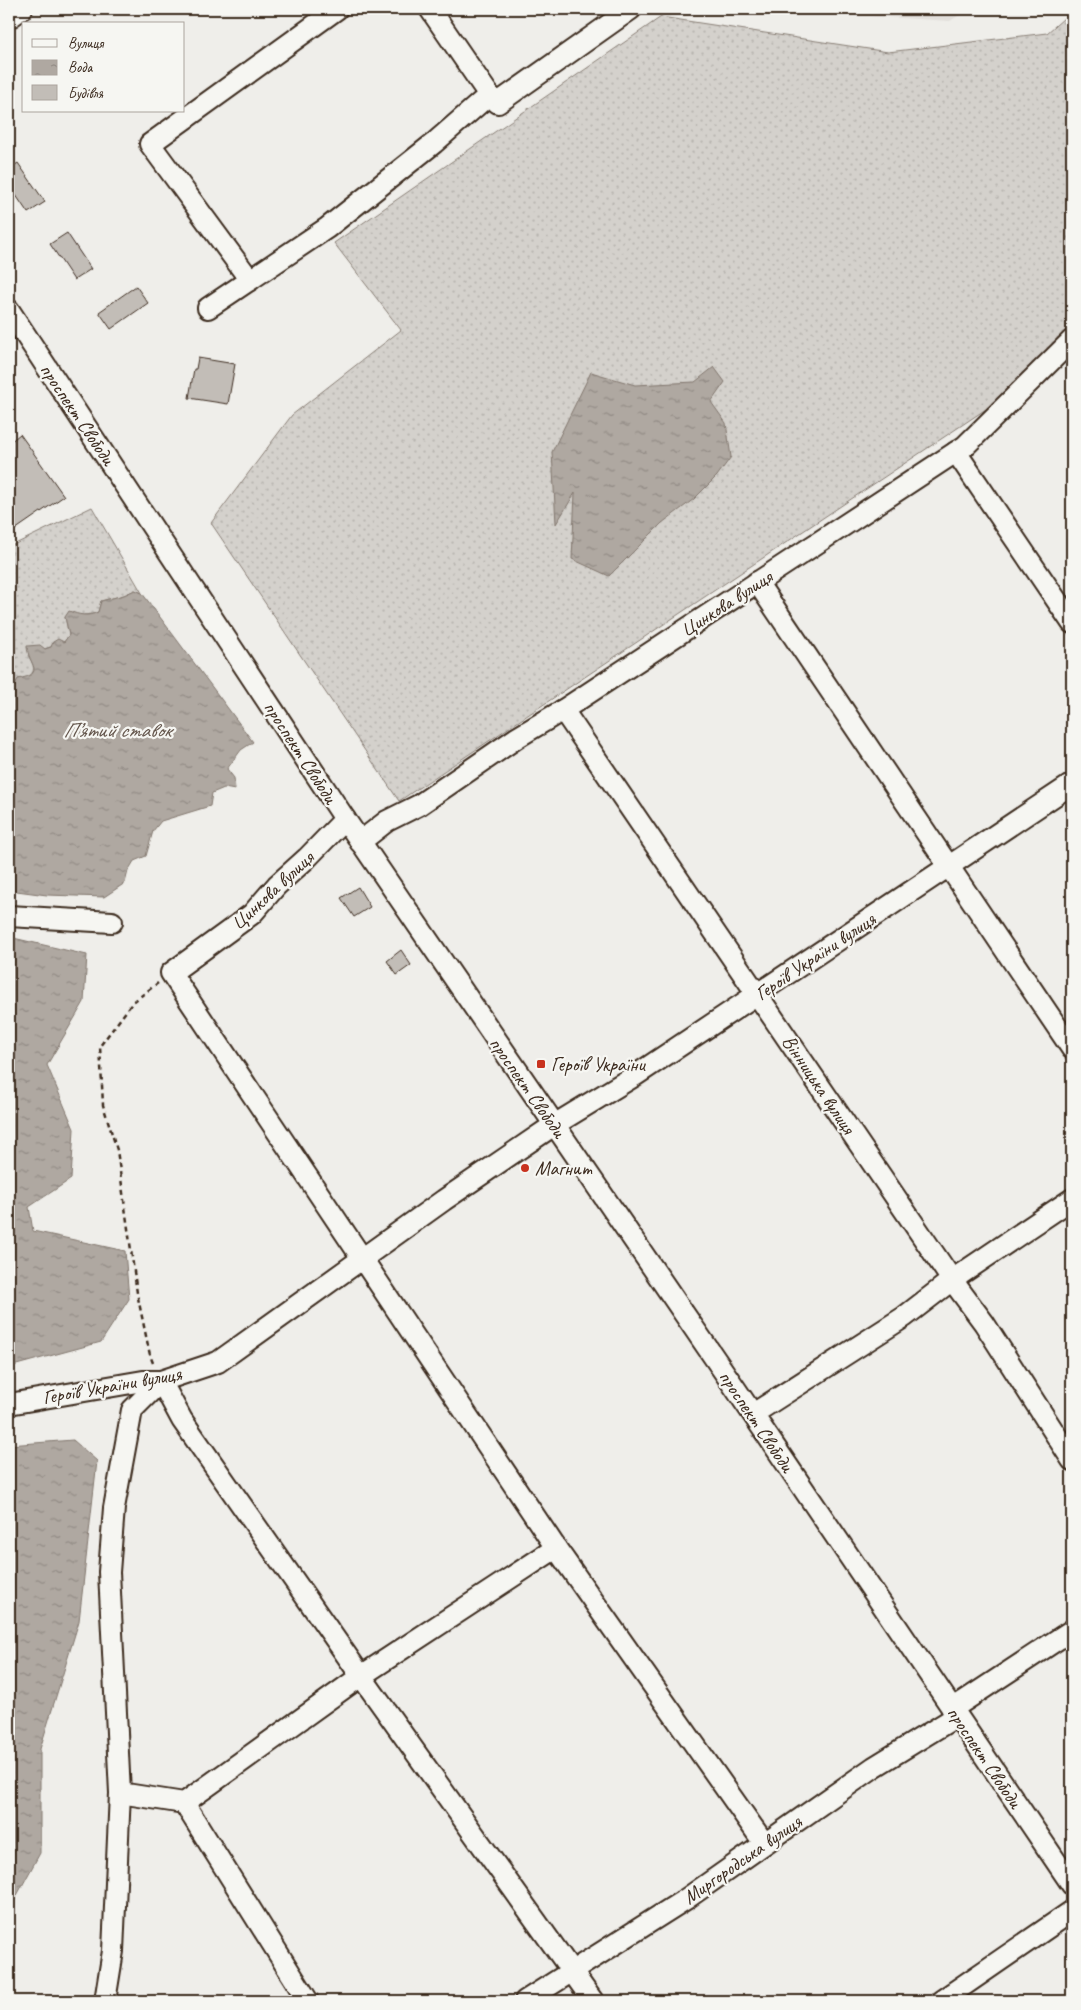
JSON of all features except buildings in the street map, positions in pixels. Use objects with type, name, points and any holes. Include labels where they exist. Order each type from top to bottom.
[{"type":"street","points":[[9,18],[22,9]]},
{"type":"street","points":[[250,280],[150,144],[336,9]]},
{"type":"street","points":[[430,9],[493,99]]},
{"type":"street","points":[[208,308],[326,228],[493,99],[631,9]]},
{"type":"street","name":"проспект Свободи","points":[[9,310],[360,842],[1072,1885]]},
{"type":"street","name":"Цинкова вулиця","points":[[360,842],[387,821],[419,805],[518,737],[563,710],[965,446],[1072,340]]},
{"type":"street","points":[[956,452],[1072,623]]},
{"type":"street","points":[[757,582],[1072,1049]]},
{"type":"street","name":"Вінницька вулиця","points":[[563,710],[952,1280],[984,1323],[1072,1460]]},
{"type":"street","name":"Героїв України вулиця","points":[[9,1404],[143,1381],[161,1381],[218,1362],[444,1200],[554,1125],[636,1075],[1072,784]]},
{"type":"street","name":"Цинкова вулиця","points":[[171,973],[252,914],[278,885],[345,819]]},
{"type":"street","points":[[9,916],[112,922]]},
{"type":"street","points":[[171,973],[556,1548],[764,1842]]},
{"type":"street","points":[[752,1414],[904,1318],[952,1280],[1072,1199]]},
{"type":"street","points":[[105,2001],[113,1951],[120,1793],[109,1572],[114,1508],[132,1410],[161,1381],[182,1420],[360,1676],[593,2001]]},
{"type":"street","points":[[120,1793],[184,1802],[360,1676],[556,1548]]},
{"type":"street","name":"Миргородська вулиця","points":[[526,2001],[686,1899],[764,1842],[1072,1630]]},
{"type":"street","points":[[184,1802],[308,2001]]},
{"type":"street","points":[[940,2001],[1072,1911]]},
{"type":"street","points":[[113,1951],[120,2001]]},
{"type":"path","points":[[161,1381],[150,1355],[137,1293],[117,1150],[103,1105],[100,1046],[133,1002],[171,973]]},
{"type":"shaded area","points":[[758,9],[969,9],[950,21]]},
{"type":"shaded area","points":[[1072,11],[1072,335],[1040,373],[399,801],[211,523],[292,415],[401,330],[334,243],[661,17],[888,52],[1047,33]]},
{"type":"shaded area","points":[[92,507],[142,593],[135,590],[101,601],[98,612],[93,614],[65,617],[69,635],[64,642],[28,655],[33,666],[32,674],[30,677],[18,679],[9,698],[9,547]]},
{"type":"water","points":[[714,367],[725,382],[711,402],[726,423],[731,457],[717,476],[694,499],[662,523],[609,576],[572,559],[575,493],[556,524],[552,452],[591,372],[635,385],[695,382]]},
{"type":"water","name":"П’ятий ставок","points":[[135,590],[142,593],[253,742],[241,750],[227,769],[234,778],[235,790],[224,788],[212,793],[210,806],[161,821],[153,831],[146,856],[134,861],[128,871],[125,883],[104,897],[47,895],[9,890],[9,698],[18,679],[27,677],[34,671],[27,646],[40,645],[45,649],[51,647],[53,642],[58,639],[64,642],[69,635],[65,617],[69,611],[76,614],[91,615],[98,612],[101,601]]},
{"type":"water","points":[[9,937],[87,955],[84,1002],[47,1065],[74,1129],[71,1179],[29,1207],[33,1231],[125,1251],[129,1299],[101,1342],[9,1367]]},
{"type":"water","points":[[73,1440],[97,1461],[79,1621],[40,1749],[40,1853],[9,1910],[9,1445]]},
{"type":"place","name":"Героїв України","points":[[541,1064]]},
{"type":"place","name":"Магнит","points":[[525,1168]]}]
